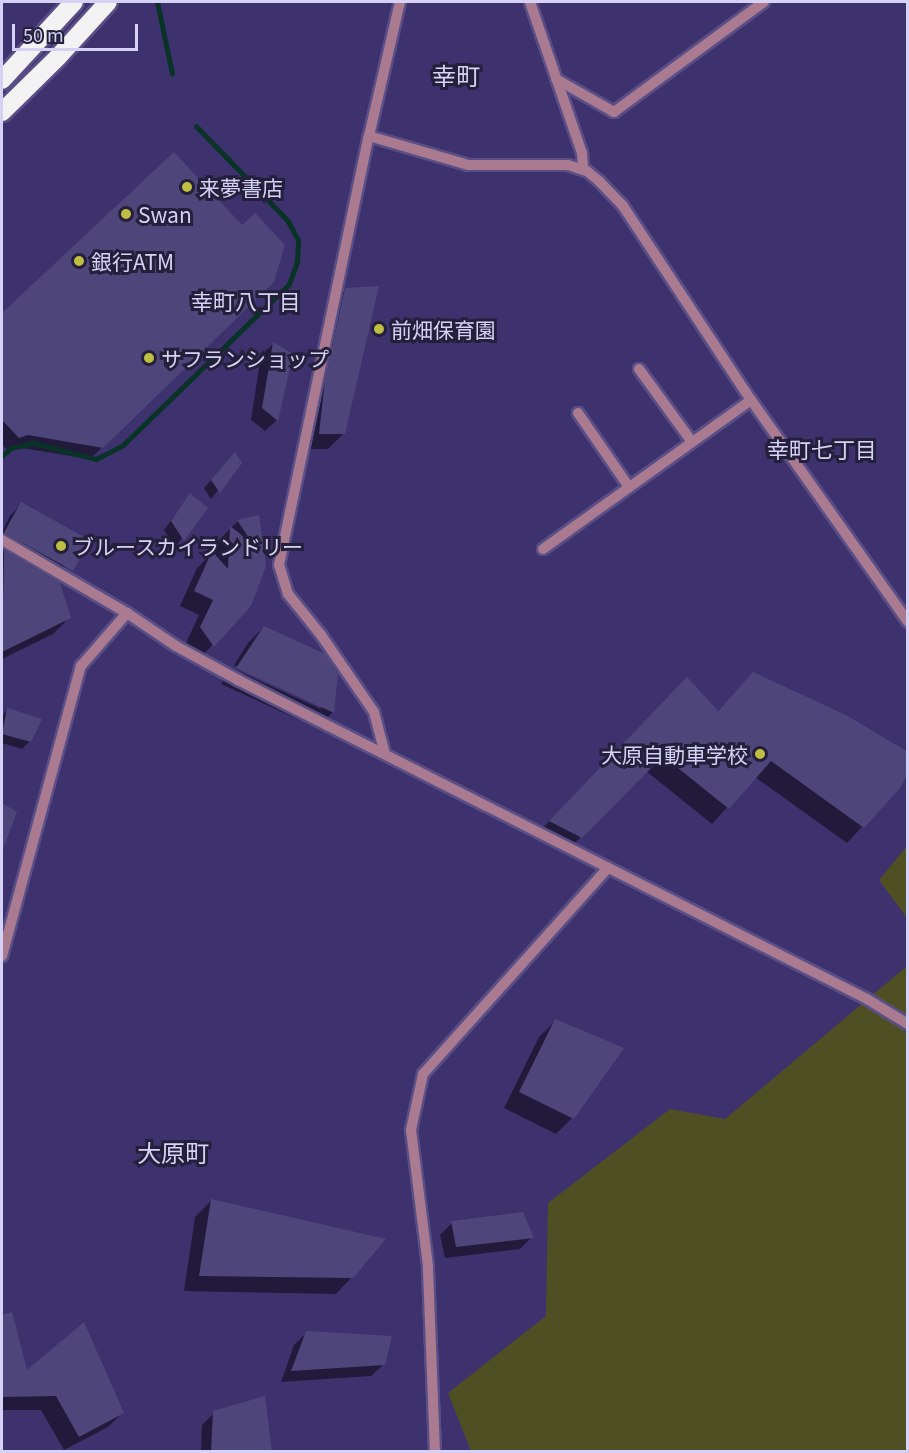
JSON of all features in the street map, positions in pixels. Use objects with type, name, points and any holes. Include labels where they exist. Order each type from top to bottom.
[{"type":"highway","points":[[2,80],[74,2]]},
{"type":"highway","points":[[2,111],[58,57],[108,2]]},
{"type":"street","points":[[385,754],[374,712],[321,634],[288,594],[279,565],[369,136],[400,2]]},
{"type":"street","points":[[530,2],[582,153],[583,169]]},
{"type":"street","points":[[556,79],[614,112],[764,2]]},
{"type":"street","points":[[369,136],[468,165],[568,165],[583,169],[599,181],[622,206],[751,400],[908,622]]},
{"type":"street","points":[[639,369],[692,442]]},
{"type":"street","points":[[543,549],[751,400]]},
{"type":"street","points":[[578,413],[630,487]]},
{"type":"street","points":[[2,540],[127,613],[176,646],[867,999],[908,1024]]},
{"type":"street","points":[[2,956],[81,666],[127,613]]},
{"type":"street","points":[[435,1452],[428,1266],[411,1130],[423,1074],[608,868]]},
{"type":"shaded area","points":[[907,846],[907,918],[879,880]]},
{"type":"shaded area","points":[[907,966],[907,1451],[471,1451],[448,1393],[546,1316],[548,1203],[670,1109],[725,1119]]},
{"type":"building","points":[[174,152],[242,225],[255,213],[285,245],[274,282],[103,448],[28,435],[19,438],[2,420],[2,313]]},
{"type":"building","points":[[379,286],[345,434],[319,434],[325,380],[345,288]]},
{"type":"building","points":[[273,342],[293,354],[278,421],[262,408]]},
{"type":"building","points":[[235,452],[242,463],[220,493],[211,480]]},
{"type":"building","points":[[190,493],[208,508],[184,541],[171,521]]},
{"type":"building","points":[[21,502],[90,540],[73,571],[4,533]]},
{"type":"building","points":[[259,515],[266,566],[251,606],[214,647],[200,627],[213,600],[194,591],[212,551],[228,569],[230,526],[253,544],[237,520]]},
{"type":"building","points":[[4,550],[60,583],[71,618],[2,652]]},
{"type":"building","points":[[264,626],[325,654],[338,674],[334,713],[236,668]]},
{"type":"building","name":"大原自動車学校","points":[[753,672],[846,715],[908,752],[908,773],[900,788],[864,828],[771,761],[729,809],[663,756],[582,838],[549,821],[687,677],[718,711]]},
{"type":"building","points":[[7,708],[42,719],[31,742],[2,734]]},
{"type":"building","points":[[2,803],[17,812],[3,849],[2,849]]},
{"type":"building","points":[[555,1019],[624,1048],[574,1119],[519,1092]]},
{"type":"building","points":[[211,1199],[386,1239],[353,1278],[199,1276]]},
{"type":"building","points":[[523,1212],[534,1238],[456,1247],[451,1221]]},
{"type":"building","points":[[12,1312],[27,1370],[84,1322],[124,1413],[79,1437],[56,1396],[2,1397],[2,1315]]},
{"type":"building","points":[[306,1331],[392,1336],[385,1365],[291,1371]]},
{"type":"building","points":[[265,1396],[272,1452],[211,1451],[213,1411]]},
{"type":"waterway","points":[[157,2],[172,73]]},
{"type":"waterway","points":[[2,456],[11,448],[33,443],[96,459],[123,445],[289,284],[297,262],[298,240],[288,221],[196,126]]},
{"type":"place","name":"来夢書店","points":[[187,187]]},
{"type":"place","name":"Swan","points":[[126,214]]},
{"type":"place","name":"銀行ATM","points":[[79,261]]},
{"type":"place","name":"前畑保育園","points":[[379,329]]},
{"type":"place","name":"サフランショップ","points":[[149,358]]},
{"type":"place","name":"ブルースカイランドリー","points":[[61,546]]},
{"type":"place","name":"大原自動車学校","points":[[760,754]]},
{"type":"district","name":"幸町","points":[[456,75]]},
{"type":"district","name":"幸町八丁目","points":[[246,301]]},
{"type":"district","name":"幸町七丁目","points":[[822,449]]},
{"type":"district","name":"大原町","points":[[173,1152]]}]
